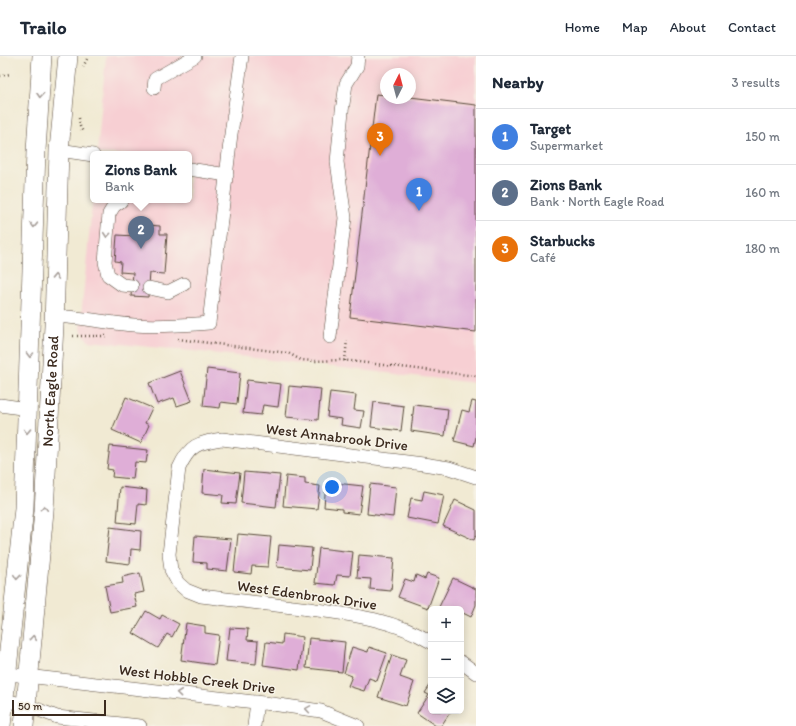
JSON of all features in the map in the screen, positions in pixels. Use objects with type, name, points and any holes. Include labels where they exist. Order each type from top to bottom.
[{"type":"highway","name":"North Eagle Road","points":[[1,726],[3,674],[24,508],[36,158],[42,56]]},
{"type":"highway","name":"North Eagle Road","points":[[24,726],[30,677],[44,511],[54,316],[58,150],[68,56]]},
{"type":"street","points":[[54,316],[74,317],[135,325],[171,326],[209,323],[242,56]]},
{"type":"street","points":[[330,337],[345,218],[337,162],[346,84],[357,66],[358,56]]},
{"type":"street","points":[[154,88],[155,79],[188,58]]},
{"type":"street","points":[[58,150],[90,155]]},
{"type":"street","points":[[192,169],[227,175]]},
{"type":"street","points":[[118,203],[114,206],[109,214],[105,262],[108,275],[122,285],[132,286]]},
{"type":"street","points":[[149,288],[168,292],[184,284]]},
{"type":"street","points":[[0,405],[28,409]]},
{"type":"street","name":"West Annabrook Drive","points":[[178,583],[171,570],[169,554],[179,468],[184,457],[193,446],[207,441],[222,439],[423,464],[449,468],[476,477]]},
{"type":"street","name":"West Edenbrook Drive","points":[[178,583],[186,590],[201,596],[375,619],[403,628],[428,640]]},
{"type":"street","points":[[464,664],[476,673]]},
{"type":"street","name":"West Hobble Creek Drive","points":[[3,674],[257,702],[321,712],[358,726]]},
{"type":"street","points":[[2,699],[26,705],[57,717],[140,726]]},
{"type":"street","points":[[254,726],[257,702]]},
{"type":"path","points":[[0,76],[10,74]]},
{"type":"path","points":[[73,336],[109,336]]},
{"type":"path","points":[[175,338],[288,353],[301,360],[345,361],[476,376]]},
{"type":"path","points":[[345,361],[347,339]]},
{"type":"shaded area","points":[[106,56],[476,56],[476,383],[193,351],[88,341],[80,328],[92,203],[192,203],[192,151],[97,151]]},
{"type":"building","points":[[376,94],[380,94],[380,104],[416,104],[416,98],[476,105],[476,332],[350,317]]},
{"type":"building","points":[[135,224],[160,226],[160,234],[167,234],[164,274],[150,273],[148,297],[131,296],[133,273],[120,272],[121,262],[115,261],[117,235],[134,236]]},
{"type":"building","points":[[207,369],[240,373],[237,404],[221,402],[220,408],[203,406]]},
{"type":"building","points":[[180,371],[192,401],[177,406],[174,398],[157,404],[149,383]]},
{"type":"building","points":[[247,380],[281,384],[278,407],[263,405],[261,415],[243,413]]},
{"type":"building","points":[[289,386],[321,389],[318,420],[286,417]]},
{"type":"building","points":[[330,392],[356,395],[354,410],[364,411],[361,428],[341,425],[342,419],[327,417]]},
{"type":"building","points":[[126,397],[152,408],[145,423],[149,425],[141,443],[112,430]]},
{"type":"building","points":[[472,401],[476,402],[476,437],[474,446],[454,441],[462,410],[469,412]]},
{"type":"building","points":[[374,402],[404,406],[401,431],[371,427]]},
{"type":"building","points":[[414,405],[448,409],[445,436],[411,431]]},
{"type":"building","points":[[110,446],[148,450],[146,463],[135,462],[133,479],[112,477],[113,470],[107,469]]},
{"type":"building","points":[[204,469],[240,473],[236,504],[222,503],[223,495],[202,493]]},
{"type":"building","points":[[244,472],[280,475],[276,507],[241,503]]},
{"type":"building","points":[[286,476],[305,478],[305,484],[320,486],[317,509],[283,506]]},
{"type":"building","points":[[326,482],[363,486],[359,514],[342,512],[342,509],[324,507]]},
{"type":"building","points":[[370,484],[396,487],[393,517],[367,514]]},
{"type":"building","points":[[120,487],[147,490],[146,505],[138,504],[136,524],[117,522]]},
{"type":"building","points":[[424,491],[444,495],[438,524],[407,518],[411,498],[422,500]]},
{"type":"building","points":[[455,500],[476,510],[476,535],[474,540],[443,526]]},
{"type":"building","points":[[110,527],[141,531],[140,550],[131,549],[130,564],[106,561]]},
{"type":"building","points":[[238,534],[271,537],[268,567],[252,566],[251,574],[234,572]]},
{"type":"building","points":[[195,536],[231,539],[227,571],[207,569],[207,563],[193,562]]},
{"type":"building","points":[[279,545],[312,548],[310,570],[277,567]]},
{"type":"building","points":[[319,548],[353,552],[350,576],[337,575],[335,585],[315,583]]},
{"type":"building","points":[[359,555],[394,558],[391,591],[370,589],[371,579],[357,578]]},
{"type":"building","points":[[140,573],[144,592],[134,594],[137,607],[110,612],[105,586],[123,583],[122,577]]},
{"type":"building","points":[[427,574],[439,578],[428,608],[398,597],[405,579],[414,582],[416,575],[425,579]]},
{"type":"building","points":[[453,578],[476,589],[476,605],[471,617],[464,614],[464,606],[439,606]]},
{"type":"building","points":[[146,611],[160,619],[162,615],[179,624],[172,637],[167,634],[158,648],[133,633]]},
{"type":"building","points":[[186,623],[205,626],[205,633],[219,635],[215,665],[181,660]]},
{"type":"building","points":[[230,628],[248,629],[247,640],[258,641],[256,664],[226,661]]},
{"type":"building","points":[[283,634],[303,637],[299,670],[263,665],[266,642],[282,644]]},
{"type":"building","points":[[309,638],[345,642],[342,672],[306,668]]},
{"type":"building","points":[[352,647],[368,652],[369,647],[387,653],[377,681],[369,678],[364,691],[348,686],[352,676],[344,673]]},
{"type":"building","points":[[392,655],[406,660],[400,677],[414,682],[406,706],[378,697]]},
{"type":"building","points":[[428,696],[428,714],[449,714],[441,726],[436,726],[417,713]]},
{"type":"place","name":"Starbucks","points":[[380,156]]},
{"type":"place","name":"Target","points":[[419,211]]},
{"type":"place","name":"Zions Bank","points":[[141,249]]}]
